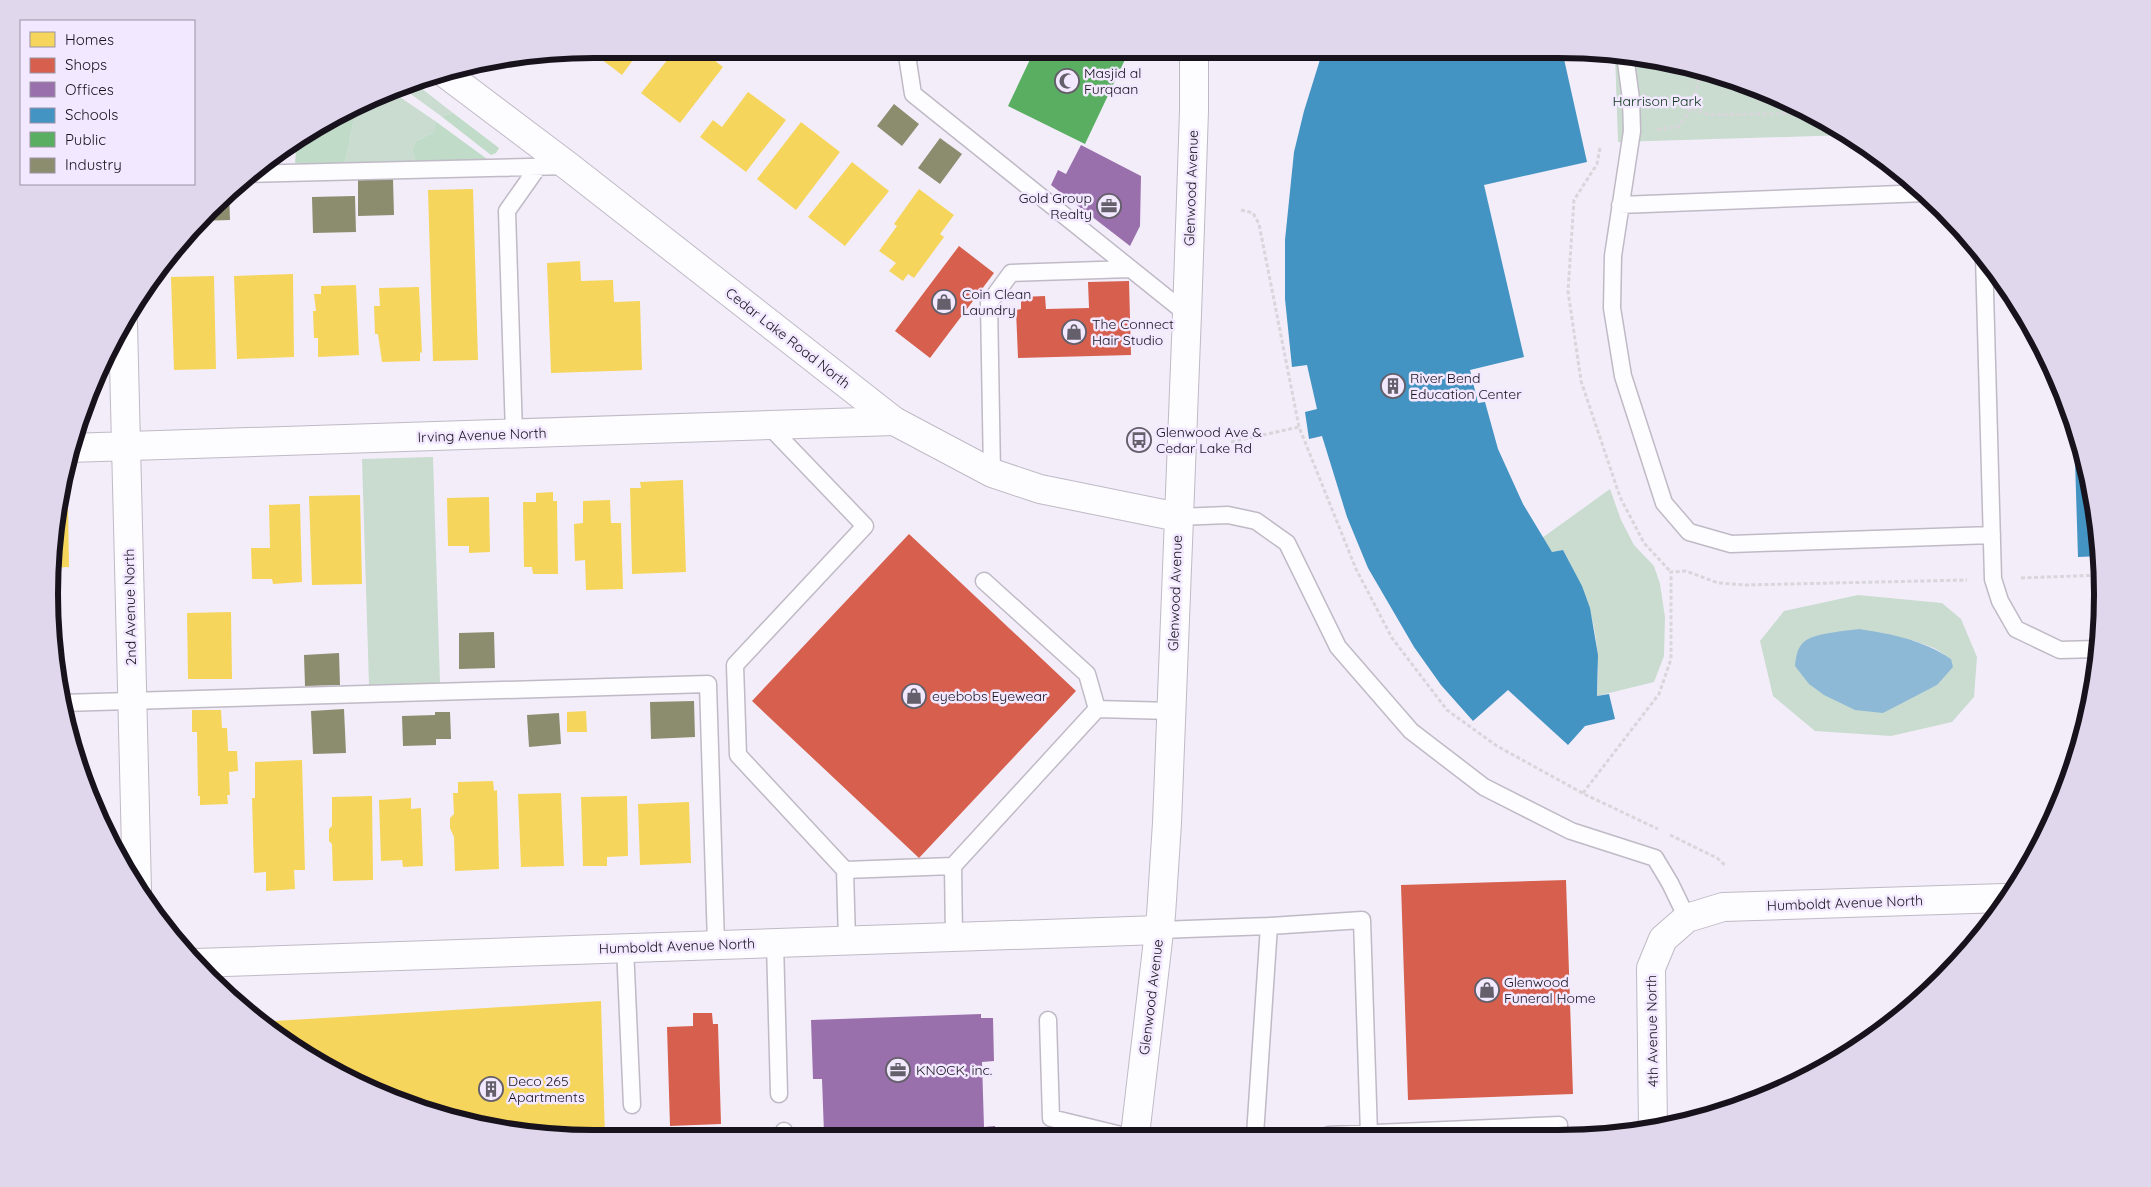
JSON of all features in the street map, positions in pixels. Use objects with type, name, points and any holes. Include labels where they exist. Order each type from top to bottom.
[{"type":"street","name":"Glenwood Avenue","points":[[1136,1130],[1159,930],[1167,823],[1187,314],[1194,57]]},
{"type":"street","name":"Cedar Lake Road North","points":[[450,77],[568,166],[894,421],[992,472],[1040,489],[1178,517]]},
{"type":"street","name":"2nd Avenue North","points":[[123,336],[137,874]]},
{"type":"street","name":"Irving Avenue North","points":[[78,448],[894,421]]},
{"type":"street","name":"Humboldt Avenue North","points":[[1687,918],[1723,907],[1998,898]]},
{"type":"street","name":"4th Avenue North","points":[[1653,1121],[1651,968],[1663,939],[1687,918]]},
{"type":"street","name":"Humboldt Avenue North","points":[[205,963],[1159,930]]},
{"type":"lane","points":[[907,57],[912,94],[1187,314]]},
{"type":"lane","points":[[1626,62],[1631,99],[1632,131],[1613,256],[1612,308],[1623,376],[1664,503],[1690,532],[1731,544],[1992,536]]},
{"type":"lane","points":[[260,174],[568,166]]},
{"type":"lane","points":[[514,434],[507,211],[538,167]]},
{"type":"lane","points":[[1620,205],[1915,194]]},
{"type":"lane","points":[[992,472],[989,303],[1011,273],[1130,269]]},
{"type":"lane","points":[[1984,269],[1993,579],[2000,601],[2016,629],[2060,650],[2090,649]]},
{"type":"lane","points":[[769,426],[864,526],[735,665],[738,755],[845,870],[847,941]]},
{"type":"lane","points":[[1178,517],[1228,515],[1256,521],[1287,543],[1338,647],[1411,731],[1484,788],[1571,831],[1655,858],[1670,882],[1687,918]]},
{"type":"lane","points":[[984,582],[1087,674],[1097,708]]},
{"type":"lane","points":[[69,703],[708,684],[716,944]]},
{"type":"lane","points":[[954,937],[953,866],[1097,708],[1171,710]]},
{"type":"lane","points":[[845,870],[953,866]]},
{"type":"lane","points":[[1159,930],[1362,920],[1369,1130]]},
{"type":"lane","points":[[1255,1130],[1269,926]]},
{"type":"lane","points":[[774,942],[779,1094]]},
{"type":"lane","points":[[625,947],[632,1105]]},
{"type":"lane","points":[[1048,1020],[1051,1118],[1100,1130]]},
{"type":"lane","points":[[1453,1130],[1559,1125],[1559,1130]]},
{"type":"path","points":[[1691,108],[1700,77]]},
{"type":"path","points":[[1241,210],[1252,213],[1259,224],[1298,427],[1356,569],[1392,638],[1447,710],[1497,746],[1583,793],[1717,858],[1726,866]]},
{"type":"path","points":[[1231,442],[1298,427]]},
{"type":"path","points":[[1583,793],[1660,694],[1670,659],[1671,572],[1686,571],[1718,583],[1745,585],[2093,575]]},
{"type":"green space","name":"Harrison Park","points":[[1615,61],[1662,68],[1730,86],[1763,98],[1836,135],[1618,142]]},
{"type":"green space","points":[[419,87],[453,113],[441,116],[407,91]]},
{"type":"green space","points":[[397,95],[435,121],[434,132],[416,141],[412,150],[416,162],[345,163],[355,115]]},
{"type":"green space","points":[[359,112],[355,115],[345,163],[295,163],[296,148],[325,129]]},
{"type":"green space","points":[[453,113],[499,148],[496,153],[491,155],[441,116]]},
{"type":"green space","points":[[435,121],[487,159],[416,162],[412,150],[416,141],[434,132]]},
{"type":"green space","points":[[433,457],[440,683],[369,685],[362,459]]},
{"type":"green space","points":[[1610,489],[1621,520],[1634,545],[1654,566],[1660,584],[1665,617],[1664,656],[1654,682],[1597,696],[1598,656],[1596,638],[1587,603],[1581,586],[1563,550],[1552,552],[1542,538]]},
{"type":"green space","points":[[1858,595],[1942,603],[1961,619],[1977,657],[1974,697],[1952,722],[1891,736],[1815,731],[1773,696],[1760,641],[1784,611]],"holes":[[[1912,640],[1934,648],[1951,659],[1937,685],[1911,697]]]},
{"type":"water","points":[[1859,629],[1918,642],[1951,659],[1953,667],[1937,685],[1883,713],[1855,710],[1824,695],[1809,684],[1795,666],[1796,656],[1802,643],[1810,638],[1823,634]]},
{"type":"building: Homes","points":[[598,57],[635,57],[622,75]]},
{"type":"building: Homes","points":[[670,57],[710,57],[723,67],[680,123],[641,93]]},
{"type":"building: Homes","points":[[748,92],[786,120],[746,172],[700,137],[713,120],[722,127]]},
{"type":"building: Homes","points":[[801,122],[840,152],[796,210],[757,179]]},
{"type":"building: Homes","points":[[852,162],[889,191],[845,246],[808,217]]},
{"type":"building: Homes","points":[[473,189],[478,360],[433,361],[428,190]]},
{"type":"building: Homes","points":[[919,189],[954,215],[940,234],[944,237],[914,278],[908,274],[903,281],[889,271],[896,263],[879,251],[897,226],[894,224]]},
{"type":"building: Homes","points":[[580,261],[581,281],[613,280],[614,302],[640,301],[642,370],[551,373],[547,263]]},
{"type":"building: Homes","points":[[293,274],[294,357],[237,359],[234,276]]},
{"type":"building: Homes","points":[[214,276],[216,369],[174,370],[171,277]]},
{"type":"building: Homes","points":[[356,285],[359,355],[318,357],[318,338],[314,338],[313,311],[316,311],[314,294],[321,294],[321,286]]},
{"type":"building: Homes","points":[[419,287],[422,353],[420,352],[420,361],[382,362],[378,334],[375,334],[374,306],[380,306],[379,288]]},
{"type":"building: Homes","points":[[683,480],[686,572],[632,574],[630,488],[641,488],[640,482]]},
{"type":"building: Homes","points":[[553,492],[553,501],[557,501],[558,574],[533,574],[532,567],[524,567],[523,502],[536,502],[536,493]]},
{"type":"building: Homes","points":[[360,495],[362,584],[312,585],[309,496]]},
{"type":"building: Homes","points":[[489,497],[490,552],[469,553],[469,546],[448,546],[447,498]]},
{"type":"building: Homes","points":[[610,500],[611,523],[621,523],[623,589],[586,590],[585,560],[575,561],[574,524],[583,523],[583,501]]},
{"type":"building: Homes","points":[[65,504],[68,504],[69,567],[59,568]]},
{"type":"building: Homes","points":[[300,504],[302,582],[273,584],[272,579],[252,579],[251,548],[270,548],[269,505]]},
{"type":"building: Homes","points":[[231,612],[232,679],[188,679],[187,613]]},
{"type":"building: Homes","points":[[192,710],[221,710],[222,728],[227,728],[228,751],[237,751],[238,771],[229,772],[230,795],[227,795],[228,804],[200,805],[200,796],[198,796],[197,732],[192,732]]},
{"type":"building: Homes","points":[[586,711],[587,732],[567,732],[567,712]]},
{"type":"building: Homes","points":[[302,760],[305,870],[294,870],[295,889],[266,891],[266,872],[254,873],[252,798],[255,798],[255,762]]},
{"type":"building: Homes","points":[[493,781],[494,791],[497,790],[499,869],[455,871],[454,837],[450,828],[450,818],[454,814],[453,793],[458,793],[458,782]]},
{"type":"building: Homes","points":[[561,793],[564,866],[521,867],[518,794]]},
{"type":"building: Homes","points":[[372,796],[373,880],[333,881],[332,844],[329,841],[329,829],[332,826],[332,797]]},
{"type":"building: Homes","points":[[627,796],[628,856],[607,857],[607,866],[583,866],[581,797]]},
{"type":"building: Homes","points":[[411,798],[411,809],[421,808],[423,866],[403,867],[402,860],[381,861],[379,800]]},
{"type":"building: Homes","points":[[689,802],[691,863],[640,865],[638,804]]},
{"type":"building: Homes","name":"Deco 265 Apartments","points":[[601,1001],[605,1130],[524,1125],[489,1119],[421,1101],[388,1089],[325,1058],[270,1021]]},
{"type":"building: Shops","name":"Coin Clean Laundry","points":[[959,246],[994,273],[930,358],[895,331]]},
{"type":"building: Shops","name":"The Connect Hair Studio","points":[[1129,281],[1131,355],[1018,358],[1016,310],[1021,309],[1021,297],[1045,296],[1046,309],[1089,308],[1088,282]]},
{"type":"building: Shops","name":"eyebobs Eyewear","points":[[909,534],[1076,691],[919,858],[752,701]]},
{"type":"building: Shops","name":"Glenwood Funeral Home","points":[[1566,880],[1573,1094],[1408,1100],[1401,885]]},
{"type":"building: Shops","points":[[693,1013],[712,1013],[713,1024],[718,1024],[721,1124],[670,1126],[667,1027],[693,1026]]},
{"type":"building: Offices","name":"Gold Group Realty","points":[[1081,145],[1141,176],[1140,226],[1130,246],[1051,185],[1058,170],[1066,174]]},
{"type":"building: Offices","name":"KNOCK, inc.","points":[[981,1014],[981,1018],[993,1018],[994,1061],[982,1062],[984,1127],[995,1126],[995,1130],[824,1130],[822,1079],[813,1079],[811,1020]]},
{"type":"building: Schools","name":"River Bend Education Center","points":[[1321,57],[1564,57],[1587,162],[1484,185],[1524,357],[1470,370],[1478,403],[1485,402],[1498,449],[1523,504],[1552,552],[1563,550],[1582,586],[1590,608],[1598,655],[1597,696],[1609,694],[1615,719],[1585,726],[1568,745],[1508,690],[1473,721],[1441,685],[1414,647],[1368,568],[1347,517],[1322,436],[1309,439],[1305,412],[1317,409],[1307,365],[1292,367],[1285,299],[1285,240],[1294,152],[1304,111]]},
{"type":"building: Schools","points":[[2075,454],[2089,524],[2092,556],[2078,557]]},
{"type":"building: Public","name":"Masjid al Furqaan","points":[[1031,57],[1126,57],[1085,144],[1008,106]]},
{"type":"building: Industry","points":[[894,104],[919,124],[902,146],[877,126]]},
{"type":"building: Industry","points":[[940,138],[962,154],[940,184],[918,168]]},
{"type":"building: Industry","points":[[358,179],[393,179],[394,215],[358,216]]},
{"type":"building: Industry","points":[[355,196],[356,232],[313,233],[312,197]]},
{"type":"building: Industry","points":[[229,200],[230,220],[208,221]]},
{"type":"building: Industry","points":[[494,632],[495,668],[459,669],[459,633]]},
{"type":"building: Industry","points":[[339,653],[340,685],[305,686],[304,655]]},
{"type":"building: Industry","points":[[694,701],[695,737],[651,739],[650,702]]},
{"type":"building: Industry","points":[[344,709],[346,753],[313,754],[311,711]]},
{"type":"building: Industry","points":[[435,712],[450,712],[451,739],[436,739],[436,745],[403,746],[402,716],[435,715]]},
{"type":"building: Industry","points":[[559,713],[561,744],[529,747],[527,715]]},
{"type":"place","name":"Masjid al Furqaan","points":[[1067,81]]},
{"type":"place","name":"Gold Group Realty","points":[[1109,206]]},
{"type":"place","name":"Coin Clean Laundry","points":[[944,302]]},
{"type":"place","name":"The Connect Hair Studio","points":[[1074,332]]},
{"type":"place","name":"River Bend Education Center","points":[[1393,386]]},
{"type":"place","name":"Glenwood Ave & Cedar Lake Rd","points":[[1139,440]]},
{"type":"place","name":"eyebobs Eyewear","points":[[914,696]]},
{"type":"place","name":"Glenwood Funeral Home","points":[[1487,990]]},
{"type":"place","name":"KNOCK, inc.","points":[[898,1070]]},
{"type":"place","name":"Deco 265 Apartments","points":[[491,1089]]}]
